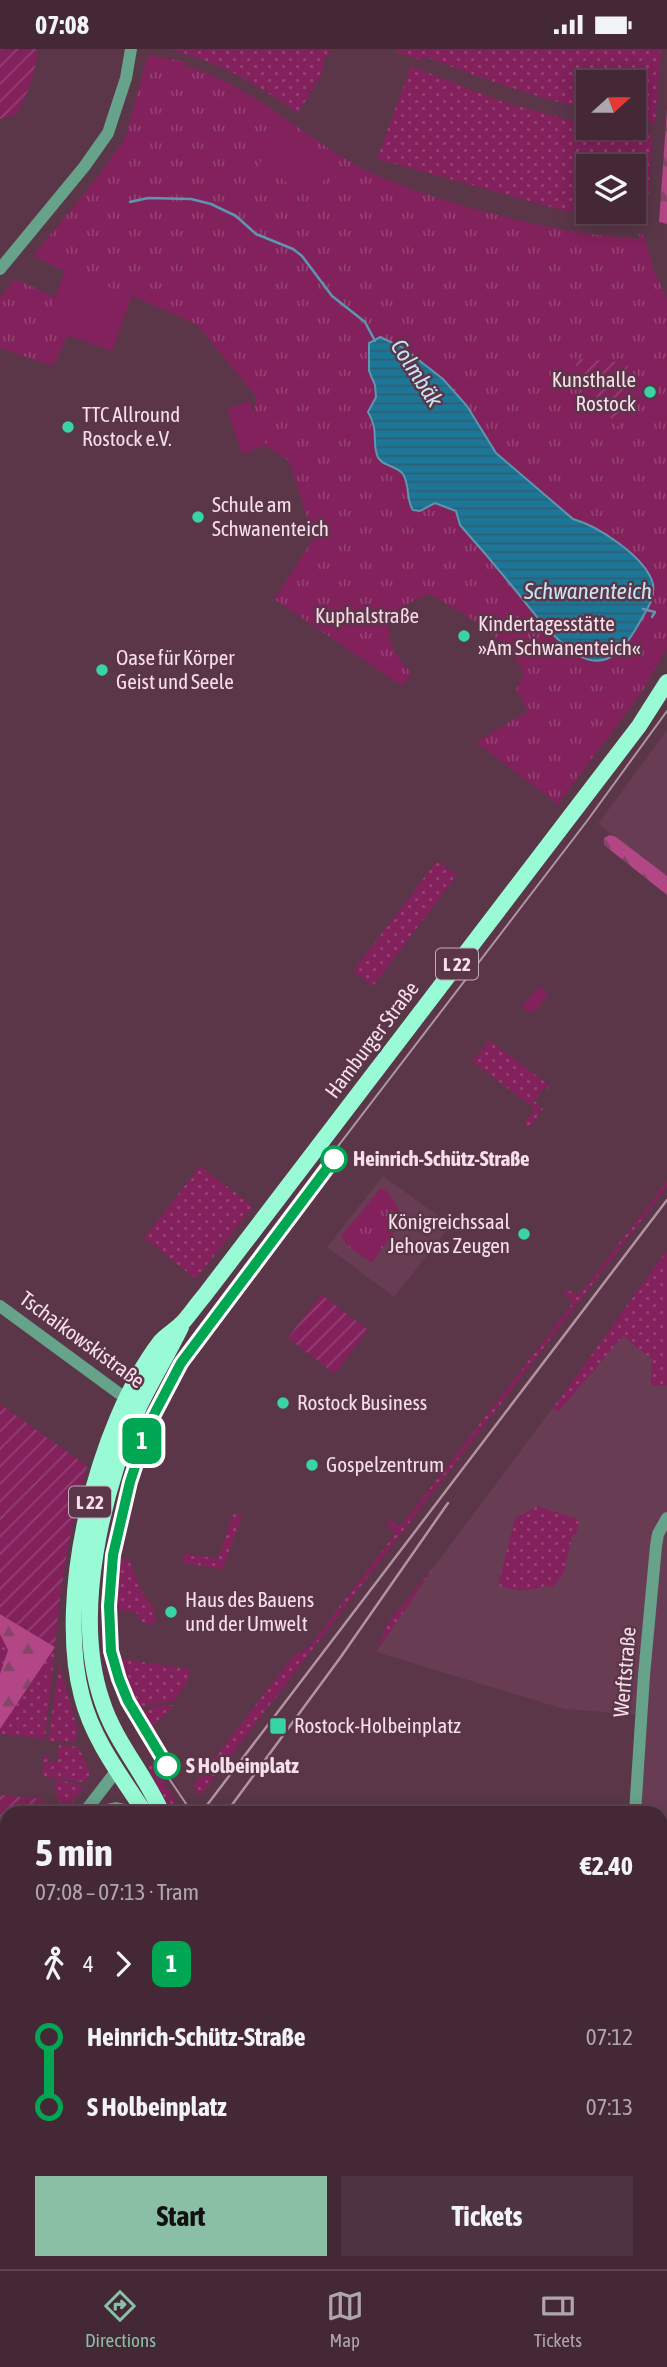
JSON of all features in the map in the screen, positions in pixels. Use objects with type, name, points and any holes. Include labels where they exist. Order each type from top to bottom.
[{"type":"main road","name":"Hamburger Straße","points":[[131,1760],[111,1727],[101,1699],[92,1655],[90,1634],[94,1574],[103,1517],[134,1403],[161,1341],[183,1322],[632,735],[667,681]]},
{"type":"main road","name":"Hamburger Straße","points":[[117,1770],[95,1733],[86,1710],[77,1673],[74,1638],[77,1582],[90,1503],[106,1447],[134,1403]]},
{"type":"main road","points":[[117,1770],[131,1760]]},
{"type":"main road","name":"L 22","points":[[131,1760],[158,1806]]},
{"type":"main road","name":"L 22","points":[[117,1770],[140,1806]]},
{"type":"street","points":[[0,269],[85,167],[108,133],[127,78],[131,49]]},
{"type":"street","name":"Tschaikowskistraße","points":[[0,1306],[134,1403]]},
{"type":"street","name":"Werftstraße","points":[[635,1806],[644,1675],[658,1534],[667,1518]]},
{"type":"street","points":[[89,1806],[117,1770]]},
{"type":"shaded area","points":[[667,730],[667,876],[598,824]]},
{"type":"shaded area","points":[[383,1176],[451,1225],[394,1297],[327,1247]]},
{"type":"shaded area","points":[[613,1327],[653,1359],[651,1385],[667,1386],[667,1806],[635,1806],[640,1715],[564,1709],[376,1652],[436,1564]]},
{"type":"green space","points":[[0,49],[38,49],[30,83],[16,115],[0,119]]},
{"type":"green space","points":[[168,49],[334,49],[324,58],[322,74],[298,113],[236,75],[204,60]]},
{"type":"green space","points":[[396,49],[661,49],[655,125],[646,118],[646,70],[576,70],[576,106],[525,92],[423,56],[423,61],[396,52]]},
{"type":"green space","name":"Kuphalstraße","points":[[148,55],[185,62],[184,65],[228,83],[355,165],[404,186],[465,206],[539,225],[614,237],[639,239],[639,233],[644,236],[653,269],[667,298],[667,648],[641,693],[558,804],[476,742],[528,711],[516,690],[524,674],[496,637],[430,594],[414,601],[402,608],[390,626],[389,636],[393,648],[411,673],[402,686],[274,599],[314,538],[289,461],[254,438],[255,395],[196,324],[33,256],[100,174],[125,138]]},
{"type":"green space","points":[[411,66],[500,101],[576,122],[576,140],[646,140],[646,133],[652,133],[647,223],[646,154],[576,154],[576,214],[377,159]]},
{"type":"green space","points":[[667,109],[667,224],[659,222]]},
{"type":"green space","points":[[280,130],[334,163],[313,198],[259,165]]},
{"type":"green space","points":[[65,271],[132,296],[112,351],[44,327]]},
{"type":"green space","points":[[15,279],[55,297],[45,326],[68,335],[53,366],[0,348],[0,297]]},
{"type":"green space","points":[[571,358],[628,363],[622,426],[616,426]]},
{"type":"green space","points":[[250,401],[266,445],[242,454],[227,409]]},
{"type":"green space","points":[[610,835],[667,876],[667,895],[604,845],[604,838]]},
{"type":"green space","points":[[437,861],[457,875],[373,986],[353,971]]},
{"type":"green space","points":[[538,988],[545,989],[547,996],[537,1009],[528,1013],[522,1006]]},
{"type":"green space","points":[[489,1040],[550,1086],[549,1089],[545,1087],[534,1101],[543,1109],[530,1127],[524,1123],[535,1109],[472,1061]]},
{"type":"green space","points":[[200,1166],[253,1206],[196,1279],[144,1238]]},
{"type":"green space","points":[[667,1181],[667,1187],[200,1796],[193,1786],[294,1655],[308,1648],[395,1534],[387,1524],[388,1520],[400,1526],[411,1513],[572,1304],[563,1293],[566,1289],[577,1295],[581,1293]]},
{"type":"green space","points":[[381,1188],[389,1193],[404,1218],[372,1263],[348,1246],[341,1236]]},
{"type":"green space","points":[[667,1250],[667,1386],[651,1385],[652,1359],[623,1336],[558,1412],[553,1408]]},
{"type":"green space","points":[[321,1294],[368,1330],[335,1374],[288,1338]]},
{"type":"green space","points":[[0,1404],[87,1466],[66,1556],[55,1647],[0,1614]]},
{"type":"green space","points":[[538,1506],[580,1520],[576,1534],[573,1534],[563,1574],[553,1587],[521,1590],[498,1586],[515,1518]]},
{"type":"green space","points":[[233,1514],[242,1516],[223,1569],[182,1563],[184,1553],[218,1559]]},
{"type":"green space","points":[[119,1559],[129,1560],[142,1592],[153,1607],[156,1625],[143,1623],[137,1613],[116,1609],[114,1602]]},
{"type":"green space","points":[[436,1564],[376,1652],[387,1624]]},
{"type":"green space","points":[[0,1614],[55,1647],[45,1739],[0,1734]]},
{"type":"green space","points":[[0,1614],[55,1647],[0,1729],[0,1674],[8,1650],[0,1634]]},
{"type":"green space","points":[[120,1660],[190,1669],[187,1683],[175,1700],[139,1707],[130,1691]]},
{"type":"green space","points":[[59,1663],[77,1727],[76,1742],[48,1741]]},
{"type":"green space","points":[[173,1705],[151,1728],[143,1712],[157,1706]]},
{"type":"green space","points":[[59,1745],[77,1747],[80,1750],[90,1774],[87,1780],[82,1782],[42,1776],[44,1756],[49,1756],[48,1761],[57,1762]]},
{"type":"green space","points":[[149,1763],[179,1806],[169,1806],[149,1771]]},
{"type":"green space","points":[[54,1779],[81,1785],[83,1788],[70,1806],[63,1806],[57,1797]]},
{"type":"green space","points":[[0,1795],[41,1799],[45,1806],[0,1806]]},
{"type":"water","name":"Schwanenteich","points":[[380,337],[402,347],[443,379],[467,406],[496,453],[573,519],[595,528],[620,544],[641,563],[653,584],[652,598],[631,637],[617,653],[600,661],[589,660],[568,648],[535,614],[460,525],[456,511],[435,503],[420,511],[413,510],[403,474],[381,461],[377,455],[373,424],[368,412],[376,397],[375,385],[369,371],[369,343]]},
{"type":"waterway","name":"Colmbäk","points":[[130,202],[148,198],[191,199],[211,204],[236,216],[256,234],[293,249],[302,256],[332,296],[365,322],[375,341]]},
{"type":"waterway","name":"Colmbäk","points":[[643,609],[655,612],[652,617]]},
{"type":"tram line","points":[[187,1806],[127,1712],[112,1676],[105,1643],[105,1597],[116,1517],[136,1449],[149,1416],[181,1354],[201,1325],[587,821],[667,711]]},
{"type":"tram line","name":"1","points":[[167,1766],[128,1701],[114,1664],[109,1636],[109,1592],[113,1555],[137,1455],[162,1395],[181,1363],[334,1159]]},
{"type":"railway","points":[[206,1806],[667,1200]]},
{"type":"railway","points":[[231,1806],[340,1658],[448,1503]]},
{"type":"place","name":"Kunsthalle Rostock","points":[[650,392]]},
{"type":"place","name":"TTC Allround Rostock e.V.","points":[[68,427]]},
{"type":"place","name":"Schule am Schwanenteich","points":[[198,517]]},
{"type":"place","name":"Kindertagesstätte »Am Schwanenteich«","points":[[464,636]]},
{"type":"place","name":"Oase für Körper Geist und Seele","points":[[102,670]]},
{"type":"place","name":"Heinrich-Schütz-Straße","points":[[334,1159]]},
{"type":"place","name":"Königreichssaal Jehovas Zeugen","points":[[524,1234]]},
{"type":"place","name":"Rostock Business","points":[[283,1403]]},
{"type":"place","name":"Gospelzentrum","points":[[312,1465]]},
{"type":"place","name":"Haus des Bauens und der Umwelt","points":[[171,1612]]},
{"type":"place","name":"Rostock-Holbeinplatz","points":[[278,1726]]},
{"type":"place","name":"S Holbeinplatz","points":[[167,1766]]}]
